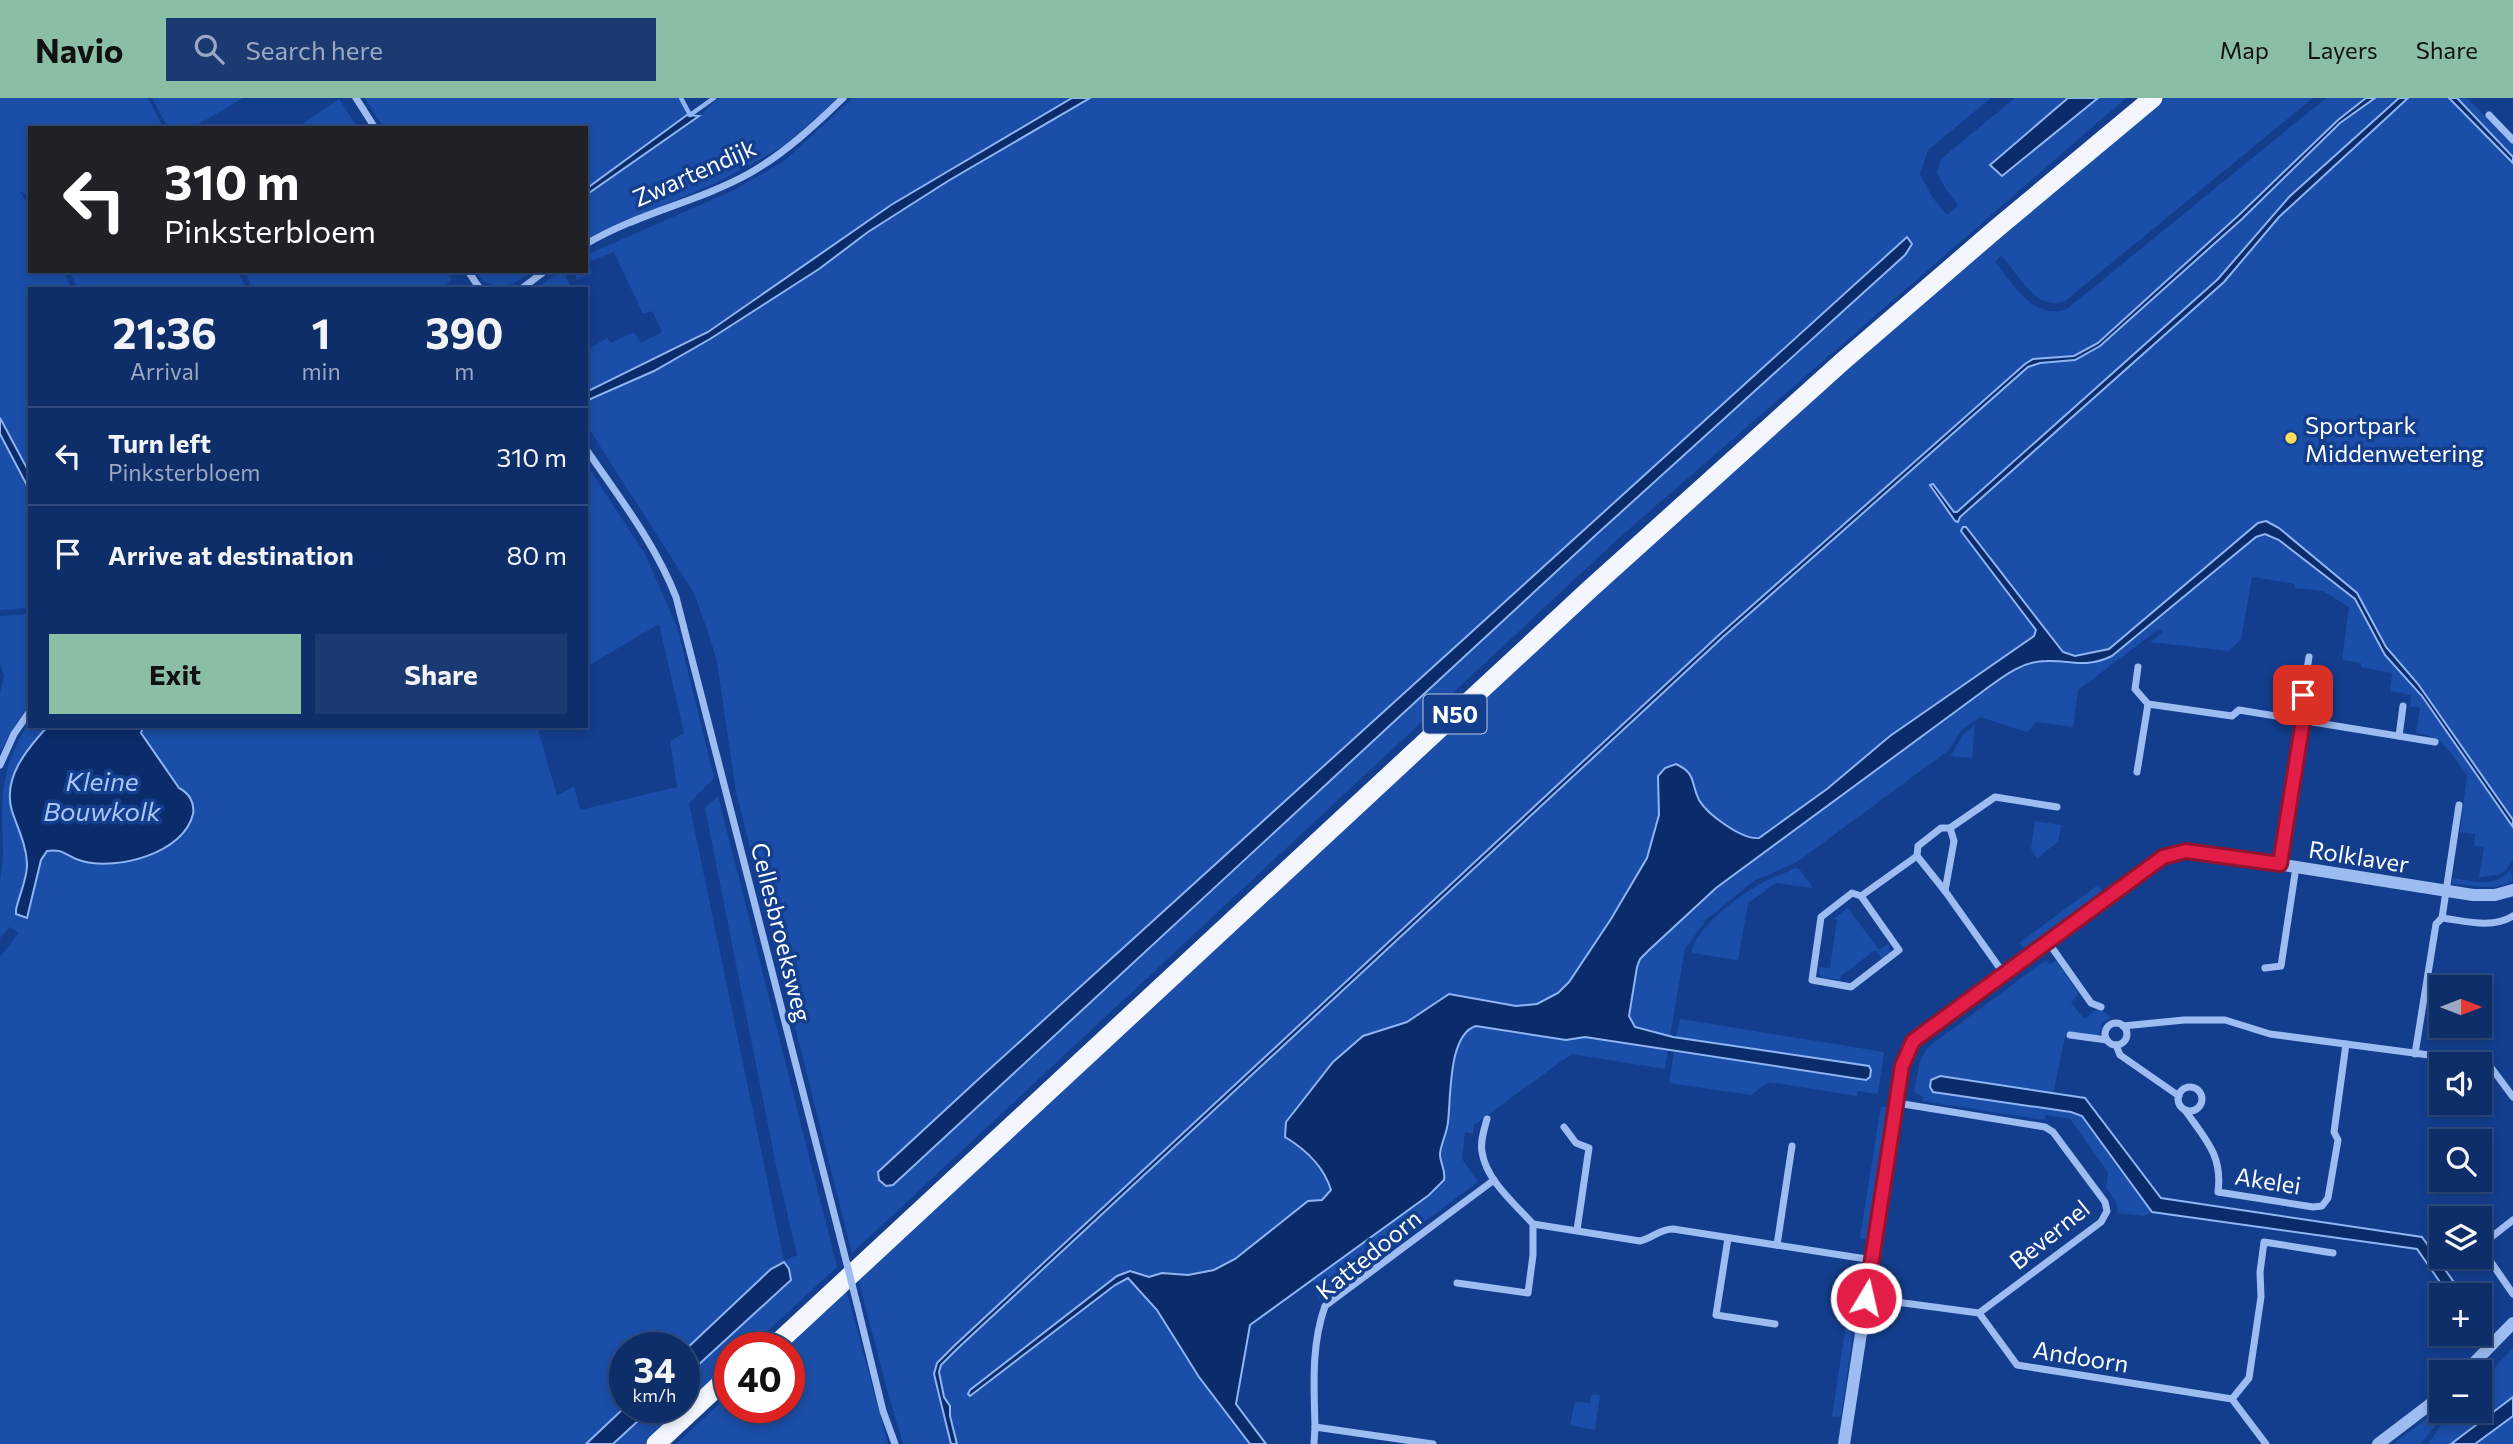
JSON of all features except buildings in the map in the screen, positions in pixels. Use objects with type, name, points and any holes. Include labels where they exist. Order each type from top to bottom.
[{"type":"highway","name":"N50","points":[[777,1332],[1584,584],[1827,363],[1988,222],[2139,98]]},
{"type":"highway","name":"N50","points":[[789,1332],[1600,580],[1843,361],[2153,98]]},
{"type":"highway","points":[[656,1444],[714,1390]]},
{"type":"highway","points":[[668,1444],[714,1402]]},
{"type":"street","points":[[356,98],[374,126]]},
{"type":"street","name":"Zwartendijk","points":[[588,243],[651,212],[749,173],[793,145],[843,98]]},
{"type":"street","points":[[2488,115],[2513,140]]},
{"type":"street","points":[[525,287],[542,273]]},
{"type":"street","name":"Cellesbroeksweg","points":[[588,452],[645,537],[667,574],[676,597],[883,1411],[895,1444]]},
{"type":"street","points":[[2280,864],[2303,720],[2300,714],[2309,657]]},
{"type":"street","points":[[2138,667],[2135,689],[2148,704],[2232,716],[2239,710],[2435,742]]},
{"type":"street","points":[[2137,772],[2148,704]]},
{"type":"street","points":[[2399,736],[2403,706]]},
{"type":"street","points":[[0,765],[14,734],[28,714]]},
{"type":"street","points":[[2004,974],[1917,856],[1918,846],[1941,828],[1950,828],[1995,797],[2057,807]]},
{"type":"street","points":[[2415,1054],[2436,924],[2442,918],[2459,806]]},
{"type":"street","points":[[1945,891],[1954,841],[1950,828]]},
{"type":"street","name":"Rolklaver","points":[[1844,1444],[1902,1066],[1913,1041],[2156,862],[2174,853],[2202,852],[2446,891],[2495,895],[2513,890]]},
{"type":"street","points":[[1861,896],[1917,856]]},
{"type":"street","points":[[2265,968],[2281,965],[2297,867]]},
{"type":"street","points":[[1852,893],[1861,896],[1899,950],[1851,988],[1812,980],[1821,917],[1852,893]]},
{"type":"street","points":[[2442,918],[2486,923],[2504,922],[2513,916]]},
{"type":"street","points":[[2048,942],[2091,1003],[2101,1007]]},
{"type":"street","points":[[2107,1040],[2106,1032],[2109,1026],[2116,1024],[2123,1026],[2215,1019],[2270,1034],[2487,1063],[2513,1097]]},
{"type":"street","points":[[2116,1045],[2123,1043],[2127,1037],[2123,1026]]},
{"type":"street","points":[[2070,1035],[2107,1040],[2116,1045],[2120,1055],[2179,1096],[2183,1089],[2191,1087],[2201,1094],[2202,1102],[2198,1108],[2191,1112],[2185,1110]]},
{"type":"street","name":"Akelei","points":[[2179,1096],[2179,1104],[2215,1155],[2221,1172],[2218,1192],[2313,1207],[2322,1206],[2328,1198],[2338,1140],[2334,1132],[2346,1044]]},
{"type":"street","name":"Bevernel","points":[[1897,1103],[2045,1126],[2053,1132],[2105,1202],[2107,1211],[2101,1222],[1979,1313]]},
{"type":"street","points":[[1487,1119],[1481,1150],[1485,1164],[1494,1180],[1533,1224],[1640,1241],[1664,1229],[1873,1260]]},
{"type":"street","points":[[1564,1127],[1576,1143],[1589,1149],[1577,1230]]},
{"type":"street","points":[[1777,1245],[1792,1146]]},
{"type":"street","name":"Kattedoorn","points":[[1314,1444],[1314,1353],[1317,1329],[1325,1306],[1494,1180]]},
{"type":"street","points":[[2492,1237],[2513,1220]]},
{"type":"street","points":[[1457,1283],[1528,1293],[1533,1255],[1533,1224]]},
{"type":"street","points":[[1728,1238],[1716,1315],[1775,1324]]},
{"type":"street","points":[[2266,1444],[2232,1399],[2249,1378],[2261,1297],[2260,1272],[2264,1242],[2333,1253]]},
{"type":"street","points":[[2492,1263],[2513,1294]]},
{"type":"street","points":[[1866,1298],[1979,1313]]},
{"type":"street","name":"Andoorn","points":[[1979,1313],[2017,1365],[2232,1399]]},
{"type":"street","points":[[2477,1360],[2513,1323]]},
{"type":"street","points":[[2378,1444],[2429,1405]]},
{"type":"street","points":[[1315,1427],[1433,1444]]},
{"type":"shaded area","points":[[0,98],[148,98],[162,126],[28,126],[28,195],[20,191],[28,205],[28,273],[64,273],[71,287],[28,287],[28,469],[0,418]]},
{"type":"shaded area","points":[[152,98],[243,98],[195,126],[167,126]]},
{"type":"shaded area","points":[[365,98],[678,98],[687,115],[588,188],[588,126],[383,126]]},
{"type":"shaded area","points":[[719,98],[838,98],[787,144],[746,167],[716,183],[588,237],[588,194],[699,116]]},
{"type":"shaded area","points":[[853,98],[1072,98],[891,205],[708,332],[588,391],[588,350],[607,338],[611,343],[634,332],[641,343],[662,332],[652,311],[643,314],[614,252],[588,262],[588,254],[730,192],[783,162]]},
{"type":"shaded area","points":[[1090,98],[1991,98],[1928,150],[1920,174],[1932,197],[1947,215],[1958,205],[1937,173],[1941,159],[2015,98],[2068,98],[1991,165],[2002,176],[2098,98],[2126,98],[1620,537],[852,1253],[736,792],[717,662],[710,638],[694,593],[588,427],[588,400],[654,371],[710,339],[819,269],[868,232],[948,181]],"holes":[[[1907,238],[1905,255],[1598,533],[893,1185],[983,1075]]]},
{"type":"shaded area","points":[[2164,98],[2313,98],[2065,301],[2054,303],[2036,296],[2001,256],[1995,262],[2034,305],[2044,310],[2067,309],[2326,98],[2366,98],[2338,120],[2239,215],[2098,343],[2074,356],[2040,358],[2025,364],[1720,634],[937,1363],[935,1383],[951,1444],[903,1444],[858,1278],[1730,466]]},
{"type":"shaded area","points":[[2375,98],[2399,98],[2289,197],[2218,279],[1957,512],[1954,512],[1933,484],[1958,522],[1960,517],[2224,282],[2279,217],[2408,98],[2450,98],[2513,163],[2513,822],[2432,705],[2387,653],[2356,595],[2265,524],[2199,573],[2109,649],[2075,656],[2063,652],[1967,527],[1963,527],[1961,532],[2036,630],[2034,636],[1890,736],[1827,789],[1759,838],[1735,831],[1709,812],[1699,800],[1690,775],[1683,768],[1676,764],[1658,776],[1659,815],[1647,858],[1602,933],[1569,982],[1558,993],[1537,1004],[1516,1006],[1449,994],[1407,1022],[1363,1036],[1333,1062],[1286,1122],[1285,1137],[1313,1159],[1328,1182],[1331,1190],[1322,1200],[1308,1201],[1235,1259],[1214,1270],[1188,1275],[1162,1273],[1149,1277],[1130,1271],[1117,1276],[968,1394],[970,1396],[1115,1285],[1128,1278],[1157,1310],[1199,1377],[1250,1444],[957,1444],[950,1406],[939,1381],[942,1364],[951,1355],[1723,637],[2028,367],[2040,363],[2075,360],[2100,346],[2242,219],[2340,123]]},
{"type":"shaded area","points":[[2457,98],[2467,98],[2513,145],[2513,157]]},
{"type":"shaded area","points":[[339,99],[357,126],[299,126]]},
{"type":"shaded area","points":[[588,262],[592,273],[577,280],[574,273],[588,273]]},
{"type":"shaded area","points":[[70,273],[238,273],[246,287],[77,287]]},
{"type":"shaded area","points":[[245,273],[447,273],[452,280],[443,287],[252,287]]},
{"type":"shaded area","points":[[477,273],[530,273],[503,287],[483,281]]},
{"type":"shaded area","points":[[557,273],[564,273],[571,287],[539,287]]},
{"type":"shaded area","points":[[0,430],[28,485],[28,608],[0,610]]},
{"type":"shaded area","points":[[588,467],[645,554],[677,627],[714,778],[689,803],[784,1261],[797,1255],[776,1165],[705,808],[718,796],[837,1267],[766,1332],[734,1332],[791,1280],[784,1262],[771,1269],[700,1336],[700,1332],[609,1332],[609,1422],[586,1444],[0,1444],[0,957],[19,933],[9,927],[0,938],[2,813],[8,768],[28,724],[28,728],[46,728],[26,751],[11,809],[21,832],[27,867],[16,910],[27,918],[41,860],[47,851],[59,849],[81,861],[102,863],[186,792],[179,788],[141,733],[142,728],[538,728],[557,796],[574,786],[580,810],[677,787],[670,741],[684,733],[659,624],[588,666]]},
{"type":"shaded area","points":[[2265,534],[2279,540],[2355,599],[2385,655],[2421,696],[2513,827],[2513,860],[2506,870],[2498,875],[2479,877],[2484,847],[2474,846],[2475,834],[2460,832],[2467,775],[2441,743],[2416,733],[2420,708],[2410,706],[2411,695],[2390,691],[2392,673],[2342,660],[2349,607],[2323,591],[2295,588],[2295,584],[2252,577],[2241,639],[2229,651],[2150,642],[2163,632],[2159,629],[2078,690],[2073,727],[2037,722],[2027,732],[1980,717],[1962,729],[1949,750],[1797,862],[1754,881],[1707,919],[1685,949],[1670,1036],[1645,1031],[1633,1025],[1630,1003],[1640,959],[1716,888],[2009,673],[2033,663],[2046,661],[2072,664],[2112,656],[2248,542]]},
{"type":"shaded area","points":[[28,614],[28,707],[0,752],[0,693],[4,676],[0,664],[0,616]]},
{"type":"shaded area","points":[[1975,725],[1972,758],[1951,756],[1962,736]]},
{"type":"shaded area","points":[[2035,821],[2061,825],[2058,842],[2037,858],[2031,849]]},
{"type":"shaded area","points":[[2513,867],[2513,881],[2498,886],[2452,883],[2453,878],[2478,882],[2493,881],[2500,879]]},
{"type":"shaded area","points":[[1795,868],[1800,870],[1813,888],[1776,883],[1748,903],[1738,960],[1691,953],[1700,934],[1730,905],[1751,889]]},
{"type":"shaded area","points":[[2098,885],[2103,891],[2024,949],[2019,943]]},
{"type":"shaded area","points":[[1848,908],[1879,950],[1889,944],[1890,952],[1882,959],[1875,950],[1841,976],[1840,980],[1822,977],[1819,967],[1830,968],[1837,920],[1833,919]]},
{"type":"shaded area","points":[[2046,960],[2050,964],[2056,961],[2079,994],[2071,1002],[2084,1019],[2099,1008],[2111,1017],[2102,1023],[2099,1037],[2066,1032],[2053,1094],[1940,1076],[2082,1116],[2152,1212],[2145,1216],[2118,1213],[2116,1201],[2106,1188],[2108,1172],[2070,1119],[2046,1115],[2044,1120],[1922,1101],[1923,1097],[1914,1092],[1920,1061],[1928,1047]]},
{"type":"shaded area","points":[[1680,1019],[1884,1052],[1878,1094],[1858,1091],[1857,1096],[1769,1082],[1751,1095],[1669,1083],[1674,1052],[1866,1080],[1870,1076],[1871,1070],[1868,1066],[1676,1037]]},
{"type":"shaded area","points":[[1476,1026],[1566,1040],[1585,1037],[1668,1050],[1665,1069],[1573,1054],[1563,1060],[1474,1125],[1473,1134],[1465,1132],[1462,1159],[1478,1182],[1319,1299],[1312,1279],[1429,1195],[1444,1167],[1442,1150],[1456,1054],[1467,1031]]},
{"type":"shaded area","points":[[1881,1106],[1888,1108],[1868,1240],[1860,1238]]},
{"type":"shaded area","points":[[1854,1272],[1862,1273],[1841,1415],[1838,1417],[1832,1416]]},
{"type":"shaded area","points":[[845,1286],[888,1444],[676,1444],[714,1409],[714,1423],[805,1423],[805,1332],[795,1332]]},
{"type":"shaded area","points":[[2513,1348],[2513,1397],[2492,1413],[2492,1370]]},
{"type":"shaded area","points":[[714,1351],[714,1382],[700,1395],[700,1363]]},
{"type":"shaded area","points":[[1592,1394],[1600,1395],[1595,1430],[1570,1425],[1575,1402],[1590,1403]]},
{"type":"shaded area","points":[[2513,1416],[2513,1444],[2475,1444]]},
{"type":"shaded area","points":[[2429,1417],[2429,1423],[2437,1423],[2421,1444],[2393,1444]]},
{"type":"shaded area","points":[[636,1423],[670,1423],[647,1444],[613,1444]]},
{"type":"shaded area","points":[[2443,1423],[2479,1423],[2451,1444],[2428,1444]]},
{"type":"water","points":[[1072,98],[1090,98],[948,181],[710,339],[654,371],[588,400],[588,391],[708,332],[891,205]]},
{"type":"water","points":[[2068,98],[2098,98],[2002,176],[1990,165]]},
{"type":"water","points":[[2366,98],[2375,98],[2340,123],[2242,219],[2100,346],[2075,360],[2040,363],[2028,367],[1723,637],[957,1349],[941,1365],[939,1372],[944,1397],[950,1406],[957,1444],[951,1444],[934,1374],[937,1363],[954,1346],[1720,634],[2025,364],[2033,359],[2074,356],[2098,343],[2239,215],[2338,120]]},
{"type":"water","points":[[2399,98],[2408,98],[2279,217],[2224,282],[1960,517],[1958,522],[1955,521],[1930,485],[1933,484],[1954,512],[1957,512],[2218,279],[2289,197]]},
{"type":"water","points":[[2449,98],[2457,98],[2513,157],[2513,163]]},
{"type":"water","points":[[687,115],[699,116],[588,194],[588,188]]},
{"type":"water","points":[[1907,237],[1912,244],[1905,255],[1598,533],[893,1185],[886,1186],[879,1180],[878,1172],[983,1075]]},
{"type":"water","points":[[0,418],[28,470],[28,487],[0,434]]},
{"type":"water","points":[[2266,521],[2279,528],[2357,593],[2386,647],[2418,684],[2513,820],[2513,827],[2422,696],[2385,655],[2355,599],[2279,540],[2265,534],[2256,537],[2112,656],[2086,663],[2037,662],[2004,676],[1716,888],[1640,959],[1629,1016],[1635,1027],[1673,1037],[1869,1066],[1870,1077],[1866,1080],[1585,1037],[1566,1040],[1476,1026],[1467,1031],[1460,1041],[1453,1068],[1447,1126],[1440,1154],[1444,1180],[1429,1195],[1250,1325],[1236,1404],[1266,1444],[1250,1444],[1199,1377],[1157,1310],[1128,1278],[1115,1285],[970,1396],[968,1394],[1117,1276],[1130,1271],[1149,1277],[1162,1273],[1188,1275],[1214,1270],[1235,1259],[1308,1201],[1322,1200],[1331,1190],[1328,1182],[1313,1159],[1285,1137],[1286,1122],[1333,1062],[1363,1036],[1407,1022],[1449,994],[1516,1006],[1537,1004],[1558,993],[1569,982],[1611,919],[1647,858],[1659,815],[1658,776],[1665,768],[1676,764],[1683,768],[1690,775],[1699,800],[1709,812],[1735,831],[1759,838],[1827,789],[1890,736],[2034,636],[2036,630],[1961,531],[1963,527],[1966,527],[2063,652],[2075,656],[2109,649],[2258,523]]},
{"type":"water","name":"Kleine Bouwkolk","points":[[46,728],[142,728],[141,733],[179,788],[190,799],[193,814],[187,828],[163,849],[130,861],[96,863],[82,861],[58,851],[47,851],[41,860],[27,918],[16,914],[27,863],[12,811],[10,787],[18,765]]},
{"type":"water","points":[[1940,1076],[2085,1098],[2161,1198],[2422,1237],[2429,1247],[2429,1266],[2417,1249],[2152,1212],[2082,1116],[2071,1112],[1933,1092],[1930,1087],[1931,1080]]},
{"type":"water","points":[[784,1262],[789,1269],[791,1280],[734,1332],[714,1332],[714,1351],[700,1363],[700,1336],[771,1269]]},
{"type":"water","points":[[2431,1269],[2445,1269],[2455,1283],[2441,1283]]},
{"type":"water","points":[[2513,1397],[2513,1416],[2475,1444],[2451,1444],[2479,1423],[2492,1423],[2492,1413]]},
{"type":"water","points":[[609,1422],[636,1423],[613,1444],[586,1444]]},
{"type":"waterway","points":[[681,98],[690,115],[714,98]]},
{"type":"place","name":"Sportpark Middenwetering","points":[[2291,438]]},
{"type":"route","points":[[1866,1298],[1902,1066],[1913,1041],[2163,857],[2186,851],[2280,864],[2303,720],[2300,714],[2303,695]]}]
